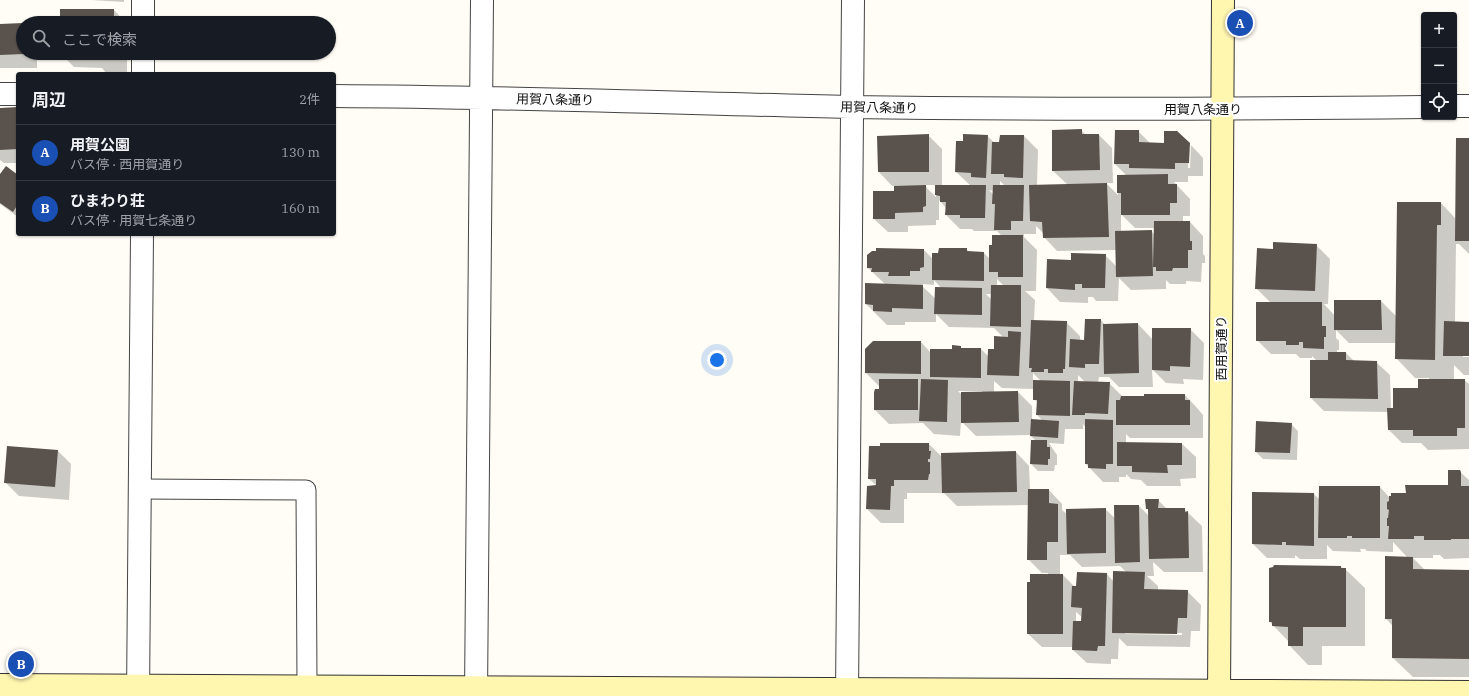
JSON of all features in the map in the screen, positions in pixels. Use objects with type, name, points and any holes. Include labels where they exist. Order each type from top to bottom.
[{"type":"street","points":[[143,0],[143,16]]},
{"type":"street","points":[[476,692],[482,0]]},
{"type":"street","points":[[847,692],[853,0]]},
{"type":"street","name":"西用賀通り","points":[[1219,694],[1223,0]]},
{"type":"street","points":[[143,60],[143,72]]},
{"type":"street","points":[[0,94],[16,94]]},
{"type":"street","name":"用賀八条通り","points":[[336,96],[482,97],[851,107],[1223,110],[1421,106]]},
{"type":"street","points":[[1457,106],[1469,106]]},
{"type":"street","points":[[138,691],[142,236]]},
{"type":"street","points":[[0,685],[138,691],[307,686],[476,692],[1219,694],[1469,692]]},
{"type":"lane","points":[[139,489],[306,490],[307,686]]},
{"type":"building","points":[[60,9],[114,9],[114,16],[60,16]]},
{"type":"building","points":[[16,23],[16,54],[0,55],[0,24]]},
{"type":"building","points":[[16,107],[16,149],[0,150],[0,108]]},
{"type":"building","points":[[1082,129],[1082,134],[1099,134],[1100,170],[1052,171],[1052,130]]},
{"type":"building","points":[[1115,130],[1139,130],[1139,142],[1164,143],[1164,131],[1177,131],[1190,143],[1189,163],[1175,163],[1175,169],[1129,168],[1129,164],[1114,164]]},
{"type":"building","points":[[929,134],[929,172],[878,172],[877,136]]},
{"type":"building","points":[[963,134],[988,135],[986,178],[971,177],[971,173],[955,172],[956,141],[963,141]]},
{"type":"building","points":[[1000,135],[1024,135],[1023,178],[1004,177],[1004,174],[991,174],[992,142],[999,142]]},
{"type":"building","points":[[1456,138],[1469,138],[1469,241],[1455,241]]},
{"type":"building","points":[[6,166],[16,174],[16,207],[13,212],[0,203],[0,174]]},
{"type":"building","points":[[1168,174],[1168,184],[1177,184],[1177,203],[1170,203],[1170,215],[1121,215],[1121,193],[1117,193],[1117,175]]},
{"type":"building","points":[[1107,183],[1109,237],[1043,238],[1042,222],[1030,221],[1029,185]]},
{"type":"building","points":[[926,185],[926,206],[923,207],[923,212],[895,213],[895,219],[873,219],[873,191],[894,191],[894,186]]},
{"type":"building","points":[[935,185],[986,185],[985,218],[960,218],[960,215],[945,215],[946,202],[940,202],[940,196],[935,195]]},
{"type":"building","points":[[993,185],[1024,185],[1023,221],[1011,221],[1011,230],[994,230],[995,204],[992,204]]},
{"type":"building","points":[[1397,202],[1441,202],[1441,225],[1437,225],[1435,360],[1395,359]]},
{"type":"building","points":[[1154,221],[1190,221],[1190,241],[1192,241],[1192,250],[1188,250],[1188,268],[1173,268],[1172,271],[1156,271],[1156,267],[1153,267]]},
{"type":"building","points":[[1152,230],[1153,276],[1116,277],[1115,231]]},
{"type":"building","points":[[992,235],[1023,235],[1023,277],[998,277],[998,272],[989,272],[989,245],[992,245]]},
{"type":"building","points":[[1273,242],[1317,244],[1315,291],[1255,289],[1257,248],[1273,249]]},
{"type":"building","points":[[876,248],[924,249],[924,267],[920,268],[920,271],[910,271],[910,276],[888,276],[889,272],[871,272],[872,268],[867,268],[867,255],[872,251],[876,251]]},
{"type":"building","points":[[939,248],[967,248],[967,251],[984,252],[984,281],[932,280],[932,253],[938,253]]},
{"type":"building","points":[[1071,253],[1106,254],[1105,288],[1082,288],[1082,284],[1075,284],[1075,290],[1046,288],[1047,259],[1071,260]]},
{"type":"building","points":[[865,283],[923,285],[923,309],[892,308],[892,312],[873,311],[873,305],[865,304]]},
{"type":"building","points":[[991,285],[1021,285],[1021,327],[990,326]]},
{"type":"building","points":[[935,287],[982,288],[982,315],[934,314]]},
{"type":"building","points":[[1334,300],[1381,300],[1382,330],[1334,330]]},
{"type":"building","points":[[1256,302],[1322,302],[1322,326],[1326,326],[1324,349],[1303,348],[1303,342],[1299,342],[1299,345],[1286,345],[1286,341],[1256,341]]},
{"type":"building","points":[[1085,319],[1101,319],[1099,364],[1085,364],[1085,368],[1069,367],[1070,339],[1084,340]]},
{"type":"building","points":[[1031,320],[1067,321],[1065,369],[1063,369],[1063,373],[1048,373],[1048,369],[1044,369],[1044,372],[1031,372],[1032,368],[1029,368]]},
{"type":"building","points":[[1444,321],[1469,322],[1469,356],[1443,356]]},
{"type":"building","points":[[1138,323],[1139,373],[1104,374],[1103,324]]},
{"type":"building","points":[[1152,328],[1191,328],[1190,367],[1170,366],[1170,371],[1152,370]]},
{"type":"building","points":[[1008,331],[1021,332],[1019,376],[987,375],[988,349],[994,349],[994,336],[1008,337]]},
{"type":"building","points":[[873,341],[921,341],[921,374],[865,373],[865,349]]},
{"type":"building","points":[[952,345],[961,346],[961,348],[981,348],[981,378],[930,377],[930,349],[952,349]]},
{"type":"building","points":[[1328,352],[1346,352],[1346,360],[1377,361],[1378,399],[1310,398],[1310,360],[1328,360]]},
{"type":"building","points":[[879,379],[918,379],[918,410],[874,410],[874,392],[875,389],[879,389]]},
{"type":"building","points":[[921,379],[948,380],[947,422],[919,421]]},
{"type":"building","points":[[1418,379],[1465,379],[1465,428],[1457,428],[1457,436],[1413,436],[1413,430],[1388,430],[1387,408],[1393,408],[1393,388],[1418,388]]},
{"type":"building","points":[[1033,380],[1070,381],[1070,416],[1036,415],[1037,400],[1033,400]]},
{"type":"building","points":[[1074,381],[1110,382],[1108,414],[1085,413],[1085,415],[1072,415]]},
{"type":"building","points":[[1018,391],[1019,422],[961,423],[961,392]]},
{"type":"building","points":[[1144,394],[1185,394],[1185,400],[1190,400],[1190,425],[1116,425],[1116,400],[1120,400],[1121,396],[1144,396]]},
{"type":"building","points":[[1031,419],[1059,421],[1058,438],[1030,436]]},
{"type":"building","points":[[1085,419],[1113,420],[1113,464],[1106,464],[1106,469],[1088,468],[1088,464],[1085,464]]},
{"type":"building","points":[[1256,421],[1292,423],[1290,453],[1255,452]]},
{"type":"building","points":[[1031,440],[1047,440],[1047,447],[1050,447],[1050,459],[1048,459],[1048,465],[1030,464]]},
{"type":"building","points":[[1117,442],[1182,443],[1182,465],[1167,465],[1168,473],[1132,472],[1132,466],[1117,466]]},
{"type":"building","points":[[880,443],[929,443],[929,451],[931,451],[930,459],[928,459],[928,462],[930,462],[930,474],[928,480],[894,480],[894,486],[891,486],[890,510],[866,509],[867,486],[876,485],[876,479],[868,479],[869,446],[880,446]]},
{"type":"building","points":[[7,446],[58,450],[55,487],[4,483]]},
{"type":"building","points":[[1016,451],[1017,492],[942,493],[941,453]]},
{"type":"building","points":[[1448,470],[1460,470],[1461,486],[1469,486],[1469,539],[1424,540],[1424,536],[1414,536],[1414,539],[1388,539],[1389,526],[1387,526],[1387,518],[1389,510],[1387,509],[1387,502],[1389,501],[1389,496],[1391,496],[1391,493],[1406,493],[1405,485],[1448,485]]},
{"type":"building","points":[[1319,486],[1380,486],[1380,538],[1352,538],[1352,536],[1347,536],[1347,538],[1318,538]]},
{"type":"building","points":[[1028,489],[1049,489],[1049,503],[1058,504],[1058,542],[1047,542],[1047,560],[1027,560]]},
{"type":"building","points":[[1252,492],[1314,493],[1314,546],[1286,545],[1286,542],[1282,542],[1282,545],[1252,544]]},
{"type":"building","points":[[1145,499],[1159,499],[1158,508],[1185,508],[1185,512],[1188,511],[1189,558],[1149,559],[1148,509],[1146,509]]},
{"type":"building","points":[[1114,505],[1139,505],[1140,562],[1115,563]]},
{"type":"building","points":[[1106,508],[1106,553],[1067,554],[1066,509]]},
{"type":"building","points":[[1385,556],[1413,557],[1413,569],[1469,570],[1469,659],[1392,658],[1392,619],[1385,619]]},
{"type":"building","points":[[1274,565],[1341,566],[1341,568],[1346,568],[1346,627],[1303,627],[1303,646],[1288,646],[1288,627],[1272,626],[1272,622],[1269,622],[1269,568],[1273,567]]},
{"type":"building","points":[[1113,571],[1145,572],[1144,589],[1188,590],[1187,618],[1178,618],[1177,634],[1112,633]]},
{"type":"building","points":[[1077,572],[1107,573],[1105,646],[1098,646],[1097,651],[1072,650],[1073,621],[1081,621],[1082,608],[1071,607],[1072,586],[1076,586]]},
{"type":"building","points":[[1030,574],[1063,574],[1063,634],[1027,634],[1027,582],[1030,582]]},
{"type":"place","name":"用賀公園","points":[[1240,23]]},
{"type":"place","name":"ひまわり荘","points":[[21,664]]}]
